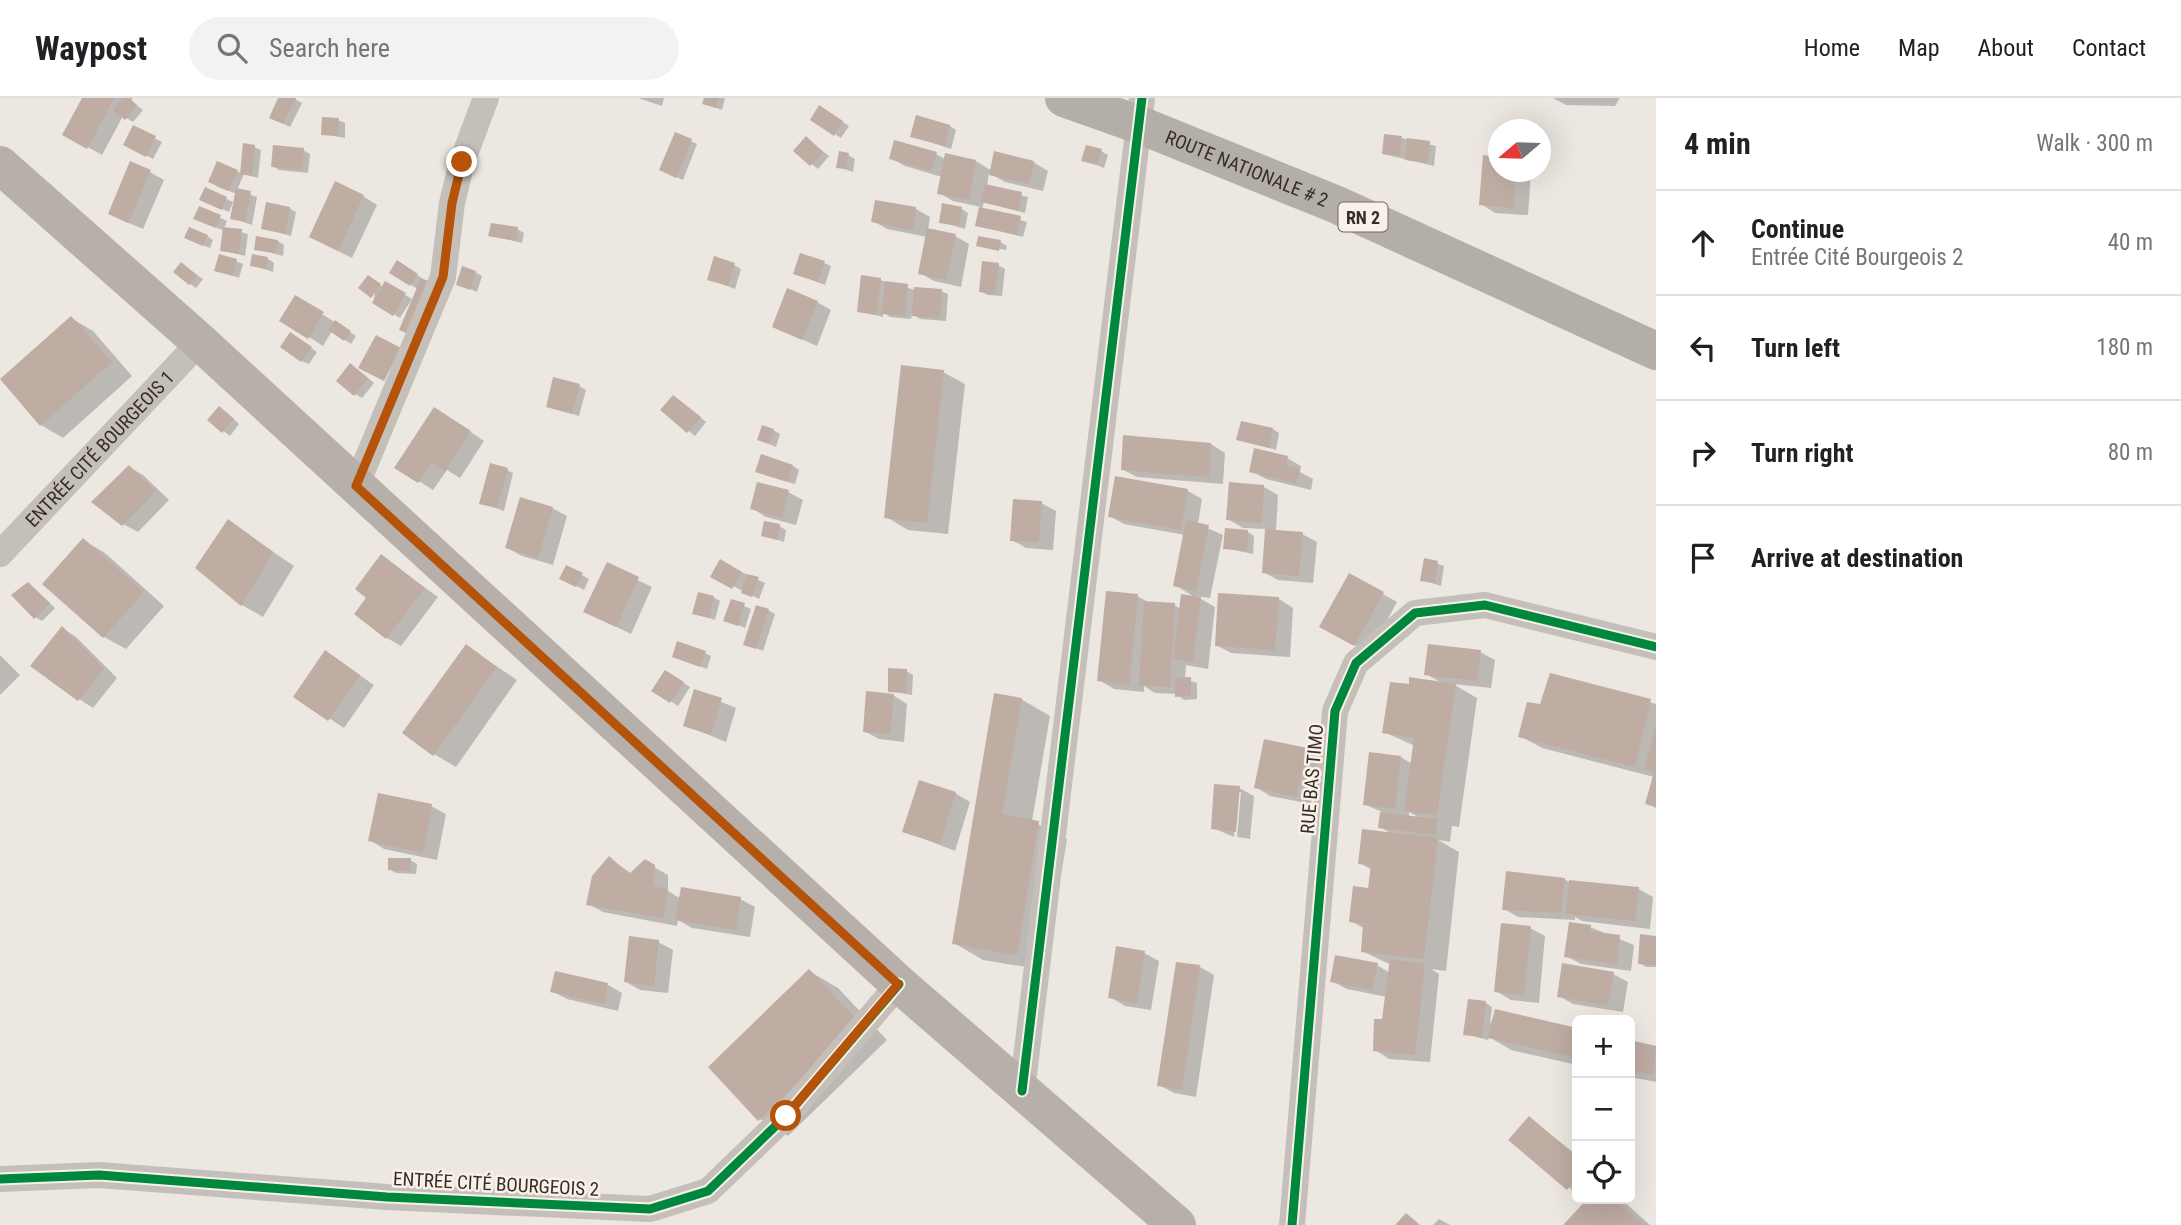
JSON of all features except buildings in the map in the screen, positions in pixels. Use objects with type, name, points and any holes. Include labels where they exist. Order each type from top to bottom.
[{"type":"main road","name":"ROUTE NATIONALE # 2","points":[[1063,98],[1141,111],[1335,204],[1656,351]]},
{"type":"main road","points":[[2,170],[200,342],[898,984],[1177,1225]]},
{"type":"street","points":[[356,486],[443,277],[457,182],[486,98]]},
{"type":"street","points":[[1022,1091],[1141,111]]},
{"type":"street","name":"ENTRÉE CITÉ BOURGEOIS 1","points":[[0,554],[200,342]]},
{"type":"street","name":"RUE BAS TIMO","points":[[1292,1225],[1335,711],[1356,663],[1415,613],[1485,605],[1656,647]]},
{"type":"street","name":"ENTRÉE CITÉ BOURGEOIS 2","points":[[0,1179],[99,1175],[642,1217],[708,1191],[786,1116],[898,984]]},
{"type":"cycle path","points":[[1022,1091],[1142,98]]},
{"type":"cycle path","points":[[1292,1225],[1335,711],[1356,663],[1415,613],[1485,605],[1656,647]]},
{"type":"cycle path","points":[[0,1179],[99,1175],[387,1197],[650,1209],[708,1191],[786,1116],[899,984]]},
{"type":"route","points":[[462,162],[452,203],[443,277],[412,358],[356,486],[898,984],[786,1116]]}]
